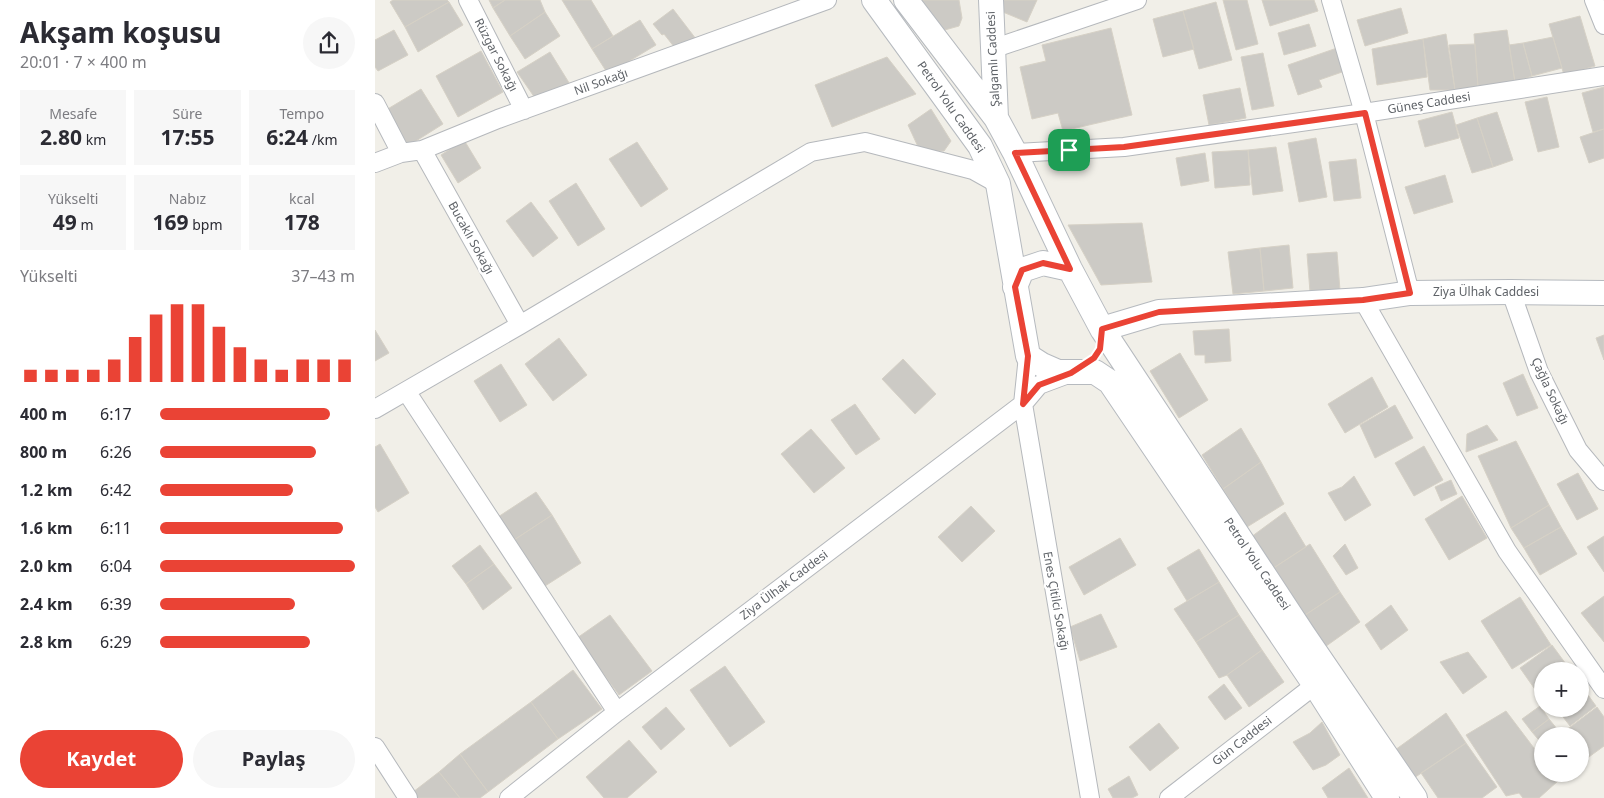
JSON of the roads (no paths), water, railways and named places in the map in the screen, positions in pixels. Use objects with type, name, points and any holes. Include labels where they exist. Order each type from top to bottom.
[{"type":"main road","name":"Petrol Yolu Caddesi","points":[[874,0],[980,146],[998,184],[1028,356],[1042,366],[1058,372],[1095,372],[1110,382],[1315,685],[1387,798]]},
{"type":"main road","name":"Petrol Yolu Caddesi","points":[[906,0],[996,118],[1015,153],[1070,269],[1102,329],[1303,634],[1415,798]]},
{"type":"main road","name":"Şalgamlı Caddesi","points":[[991,0],[996,118]]},
{"type":"main road","points":[[1015,287],[1022,270],[1043,263],[1070,269]]},
{"type":"main road","name":"Ziya Ülhak Caddesi","points":[[1102,329],[1159,312],[1363,300],[1410,293],[1604,293]]},
{"type":"main road","points":[[1071,373],[1094,358],[1100,349],[1102,329]]},
{"type":"street","name":"Rüzgar Sokağı","points":[[468,0],[524,110]]},
{"type":"street","name":"Nil Sokağı","points":[[375,163],[401,153],[422,150],[498,119],[827,0]]},
{"type":"street","points":[[992,48],[1137,0]]},
{"type":"street","points":[[1331,0],[1365,113],[1410,293]]},
{"type":"street","points":[[1594,0],[1604,26]]},
{"type":"street","name":"Güneş Caddesi","points":[[1015,153],[1124,147],[1365,113],[1604,76]]},
{"type":"street","points":[[375,103],[401,153]]},
{"type":"street","points":[[375,409],[520,326],[811,152],[865,142],[973,170],[998,184]]},
{"type":"street","name":"Bucaklı Sokağı","points":[[422,150],[520,326]]},
{"type":"street","name":"Çağla Sokağı","points":[[1511,292],[1539,372],[1578,450],[1604,481]]},
{"type":"street","points":[[1363,300],[1507,551],[1604,689]]},
{"type":"street","points":[[1023,404],[1028,356]]},
{"type":"street","name":"Ziya Ülhak Caddesi","points":[[509,798],[617,712],[1023,404],[1039,385],[1071,373]]},
{"type":"street","points":[[406,391],[617,712]]},
{"type":"street","name":"Enes Çitilci Sokağı","points":[[1023,404],[1090,798]]},
{"type":"street","name":"Gün Caddesi","points":[[1169,798],[1315,685]]},
{"type":"street","points":[[375,747],[408,798]]}]
